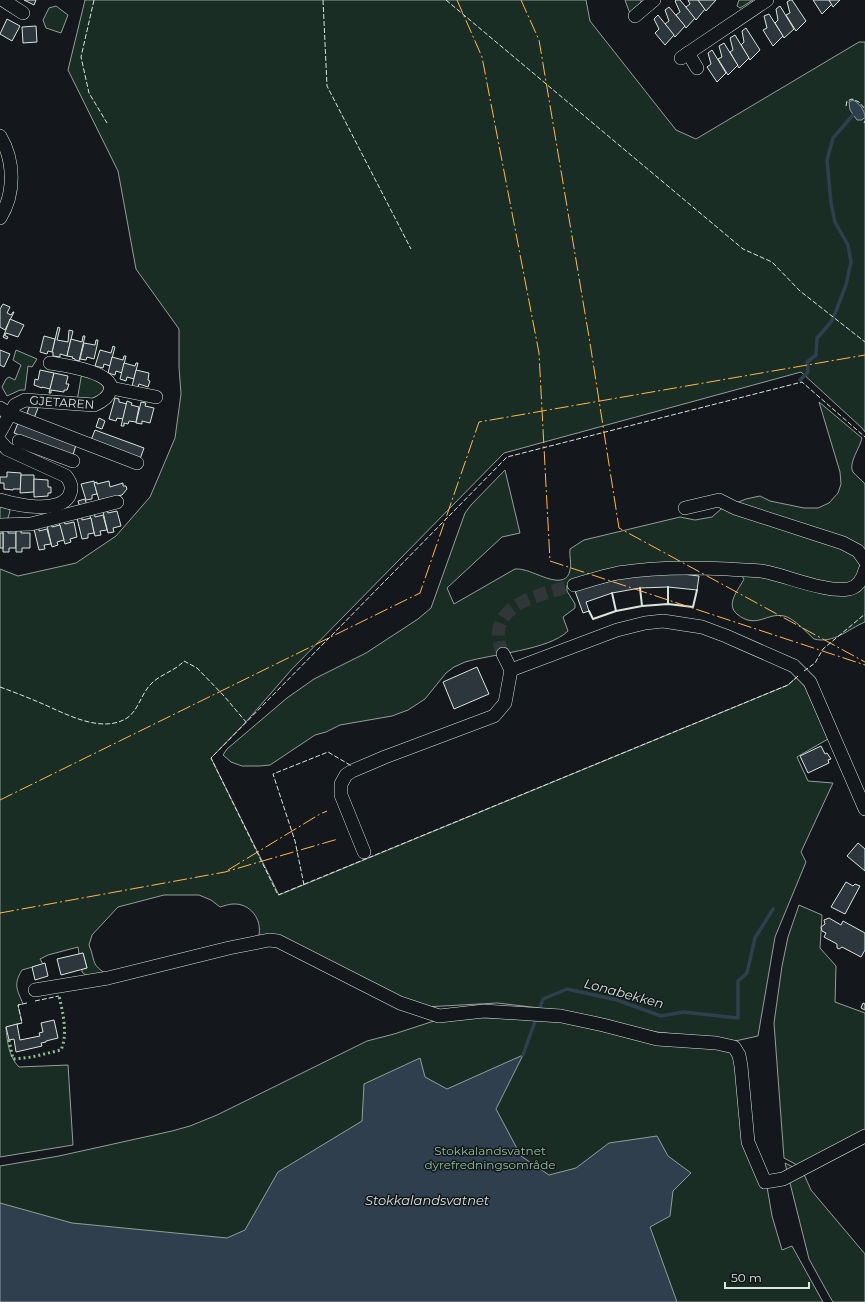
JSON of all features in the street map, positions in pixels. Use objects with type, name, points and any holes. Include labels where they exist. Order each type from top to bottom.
[{"type":"street","points":[[3,0],[23,13]]},
{"type":"street","points":[[697,68],[685,55],[767,0]]},
{"type":"street","points":[[635,16],[649,1]]},
{"type":"street","points":[[0,136],[10,158],[11,177],[10,197],[0,218]]},
{"type":"street","points":[[50,363],[90,371],[110,382],[111,388],[156,397]]},
{"type":"street","name":"GJETAREN","points":[[0,432],[5,411],[26,400],[94,405],[103,401],[110,393],[111,388]]},
{"type":"street","points":[[5,411],[137,463]]},
{"type":"street","points":[[0,441],[7,449],[73,461]]},
{"type":"street","points":[[0,500],[15,505],[45,507],[57,505],[67,500],[72,491],[71,483],[66,476],[19,442]]},
{"type":"street","points":[[685,508],[719,500],[735,508],[843,543],[858,551],[865,561]]},
{"type":"street","points":[[15,505],[6,525],[31,524],[117,502]]},
{"type":"street","points":[[574,585],[634,571],[664,568],[692,568],[760,571],[786,576],[822,587],[843,590],[849,589],[858,584],[865,570]]},
{"type":"street","points":[[511,670],[633,625],[662,621],[702,627],[726,636],[794,666],[810,682],[859,786],[865,809]]},
{"type":"street","points":[[364,852],[342,795],[341,784],[346,775],[385,757],[494,716],[505,703],[511,670],[503,654]]},
{"type":"street","points":[[34,990],[108,978],[168,962],[255,943],[269,940],[278,941],[400,1002],[439,1016],[484,1011],[561,1016],[657,1039],[716,1042],[734,1048],[739,1055],[741,1066],[748,1142],[765,1182],[783,1179],[865,1136]]},
{"type":"green space","points":[[85,0],[586,0],[590,21],[676,130],[696,139],[859,42],[865,42],[865,432],[801,372],[504,453],[292,669],[245,723],[211,758],[279,895],[788,685],[798,676],[804,684],[828,739],[797,757],[808,781],[833,783],[801,852],[806,862],[775,937],[758,1036],[735,1041],[656,1032],[557,1010],[497,1003],[425,1007],[416,1006],[280,936],[250,941],[259,935],[259,923],[254,913],[245,906],[233,904],[220,907],[211,900],[199,895],[164,895],[118,907],[92,935],[89,945],[94,962],[98,968],[108,975],[88,977],[82,972],[82,969],[87,968],[83,953],[79,954],[78,947],[48,955],[40,959],[43,964],[22,970],[19,975],[17,987],[23,1004],[18,1005],[22,1023],[6,1027],[9,1049],[13,1059],[19,1067],[68,1065],[73,1145],[0,1157],[0,569],[18,576],[76,563],[116,536],[150,497],[175,438],[181,394],[179,329],[136,269],[118,171],[68,70]]},
{"type":"green space","points":[[625,0],[641,0],[641,8],[633,16],[629,11]]},
{"type":"green space","points":[[739,0],[753,0],[740,8],[737,6]]},
{"type":"green space","points":[[56,6],[68,15],[61,33],[46,28],[43,20],[49,8]]},
{"type":"green space","points":[[16,350],[37,359],[32,367],[28,366],[25,390],[20,390],[7,396],[2,387],[6,379],[9,377],[15,380],[21,365],[13,360]]},
{"type":"green space","points":[[82,372],[101,381],[104,389],[102,394],[94,401],[77,401]]},
{"type":"green space","points":[[819,402],[862,438],[853,460],[852,468],[854,474],[865,484],[865,622],[834,638],[821,640],[814,639],[788,617],[778,615],[756,621],[744,619],[737,614],[732,606],[734,596],[744,579],[732,569],[578,579],[567,585],[567,591],[575,604],[575,608],[563,617],[568,631],[548,643],[520,651],[465,662],[446,673],[425,699],[408,710],[392,716],[340,725],[326,732],[315,735],[270,765],[242,766],[231,762],[223,755],[227,749],[287,698],[314,679],[366,653],[418,619],[431,608],[465,513],[505,470],[520,533],[502,537],[447,588],[454,604],[515,569],[529,571],[550,579],[563,580],[570,570],[570,549],[584,540],[680,517],[695,520],[712,517],[721,509],[746,499],[760,496],[770,501],[804,508],[818,508],[829,503],[838,493],[841,484],[840,472]]},
{"type":"green space","points":[[0,503],[6,505],[10,511],[8,518],[0,522]]},
{"type":"green space","points":[[799,905],[822,915],[820,948],[836,966],[835,1002],[865,1013],[865,1133],[799,1166],[784,1158],[774,1023],[782,966],[788,937]]},
{"type":"green space","name":"Stokkalandsvatnet dyrefredningsområde","points":[[462,1017],[561,1020],[725,1048],[738,1059],[744,1144],[765,1175],[772,1216],[782,1250],[792,1246],[823,1302],[0,1302],[0,1166],[59,1156],[190,1126],[217,1115],[367,1041],[434,1021]]},
{"type":"green space","points":[[785,1163],[803,1172],[811,1190],[865,1254],[865,1302],[833,1302],[830,1297],[809,1259]]},
{"type":"water","points":[[853,100],[863,109],[865,117],[862,120],[857,120],[850,110],[849,102]]},
{"type":"water","name":"Stokkalandsvatnet","points":[[523,1055],[496,1109],[521,1156],[549,1175],[576,1168],[609,1143],[657,1136],[668,1156],[691,1173],[673,1191],[670,1216],[650,1227],[677,1302],[0,1302],[0,1203],[72,1223],[227,1238],[245,1230],[278,1172],[362,1121],[364,1084],[420,1058],[425,1077],[447,1089]]},
{"type":"building","points":[[24,0],[36,0],[34,5]]},
{"type":"building","points":[[680,0],[695,18],[686,28],[676,15],[680,12],[675,1]]},
{"type":"building","points":[[688,0],[698,0],[705,9],[696,20],[686,7],[690,4]]},
{"type":"building","points":[[698,0],[716,0],[706,11]]},
{"type":"building","points":[[792,0],[806,21],[796,31],[786,15],[790,13],[787,2]]},
{"type":"building","points":[[813,0],[829,0],[832,4],[822,14]]},
{"type":"building","points":[[829,0],[840,0],[833,7]]},
{"type":"building","points":[[780,6],[794,29],[784,38],[775,23],[778,20],[776,9]]},
{"type":"building","points":[[669,7],[685,26],[675,37],[665,24],[669,21],[665,10]]},
{"type":"building","points":[[769,14],[783,36],[773,46],[763,30],[767,28],[764,16]]},
{"type":"building","points":[[658,15],[674,35],[665,45],[655,33],[659,29],[654,19]]},
{"type":"building","points":[[7,19],[20,26],[12,41],[0,34]]},
{"type":"building","points":[[36,26],[37,42],[23,43],[22,27]]},
{"type":"building","points":[[746,28],[760,50],[750,60],[741,45],[744,42],[742,31]]},
{"type":"building","points":[[735,35],[749,58],[739,68],[730,52],[733,50],[730,38]]},
{"type":"building","points":[[724,43],[738,65],[728,75],[718,59],[722,57],[719,46]]},
{"type":"building","points":[[712,50],[726,73],[717,82],[707,67],[711,64],[708,53]]},
{"type":"building","points":[[3,304],[10,307],[7,313],[11,315],[14,312],[5,330],[0,327],[0,309]]},
{"type":"building","points":[[10,319],[24,325],[18,337],[6,333],[4,335]]},
{"type":"building","points":[[58,327],[60,328],[57,340],[68,342],[69,330],[73,331],[67,356],[60,354],[60,357],[53,356],[52,352]]},
{"type":"building","points":[[44,336],[55,339],[52,352],[48,351],[47,354],[40,352]]},
{"type":"building","points":[[83,336],[85,336],[79,361],[72,358],[73,357],[67,356],[71,339],[82,342]]},
{"type":"building","points":[[96,340],[98,340],[94,359],[87,357],[86,360],[80,359],[84,343],[95,345]]},
{"type":"building","points":[[113,346],[115,347],[110,366],[104,364],[103,368],[95,366],[100,350],[111,353]]},
{"type":"building","points":[[0,350],[10,354],[4,367],[0,365]]},
{"type":"building","points":[[124,356],[126,356],[122,373],[116,371],[115,375],[108,373],[112,357],[123,360]]},
{"type":"building","points":[[124,363],[135,366],[136,363],[138,363],[134,379],[127,377],[126,381],[120,379]]},
{"type":"building","points":[[40,370],[54,373],[50,389],[34,385],[35,379],[38,380]]},
{"type":"building","points":[[136,370],[149,373],[148,380],[150,381],[148,387],[139,384],[138,387],[132,386]]},
{"type":"building","points":[[54,373],[68,376],[66,384],[69,384],[67,390],[64,390],[64,392],[51,390],[51,393],[49,393]]},
{"type":"building","points":[[115,398],[119,399],[119,402],[127,404],[123,419],[117,418],[116,421],[109,419]]},
{"type":"building","points":[[127,401],[132,403],[131,405],[139,407],[136,422],[129,421],[128,424],[124,423],[124,426],[121,426]]},
{"type":"building","points":[[141,402],[146,403],[145,406],[154,408],[150,423],[142,421],[142,424],[136,423]]},
{"type":"building","points":[[30,405],[38,408],[34,418],[27,413]]},
{"type":"building","points":[[99,418],[105,421],[102,429],[96,427]]},
{"type":"building","points":[[18,423],[76,445],[73,455],[14,433]]},
{"type":"building","points":[[95,430],[144,448],[140,459],[91,440]]},
{"type":"building","points":[[7,472],[21,473],[21,489],[4,489],[4,483],[0,483],[0,477],[7,477]]},
{"type":"building","points":[[21,475],[34,475],[34,492],[20,493]]},
{"type":"building","points":[[34,479],[48,480],[48,487],[51,487],[51,493],[48,493],[48,496],[34,497]]},
{"type":"building","points":[[94,481],[97,494],[92,495],[92,499],[86,500],[81,484]]},
{"type":"building","points":[[109,481],[110,487],[123,483],[123,486],[126,486],[127,489],[122,495],[99,500],[94,483],[97,482],[97,484]]},
{"type":"building","points":[[85,499],[87,506],[80,508],[78,501]]},
{"type":"building","points":[[94,511],[95,517],[103,515],[107,530],[100,531],[101,535],[95,536],[89,512]]},
{"type":"building","points":[[107,511],[108,513],[117,511],[121,526],[113,528],[114,532],[108,533],[103,512]]},
{"type":"building","points":[[82,517],[82,520],[91,518],[94,533],[88,534],[88,538],[82,539],[77,518]]},
{"type":"building","points":[[64,521],[65,524],[74,522],[77,537],[70,539],[71,542],[65,544],[59,523]]},
{"type":"building","points":[[51,525],[52,527],[60,525],[64,540],[57,542],[58,545],[52,547],[47,526]]},
{"type":"building","points":[[3,527],[8,527],[8,533],[16,533],[16,548],[9,548],[9,552],[3,552]]},
{"type":"building","points":[[39,528],[39,531],[47,529],[51,544],[44,545],[45,549],[39,550],[34,529]]},
{"type":"building","points":[[16,530],[21,530],[21,533],[30,533],[30,548],[22,548],[22,552],[16,552]]},
{"type":"building","points":[[0,533],[3,533],[3,548],[0,548]]},
{"type":"building","points":[[674,573],[699,576],[697,590],[668,587],[640,588],[612,593],[586,602],[589,611],[583,613],[575,591],[636,575]]},
{"type":"building","points":[[477,667],[489,694],[454,709],[443,682]]},
{"type":"building","points":[[821,746],[825,754],[827,753],[831,759],[828,760],[829,763],[808,773],[800,756]]},
{"type":"building","points":[[858,843],[865,849],[865,871],[847,856]]},
{"type":"building","points":[[846,882],[853,886],[855,884],[860,886],[845,914],[831,907]]},
{"type":"building","points":[[829,918],[841,925],[843,921],[865,933],[865,950],[861,957],[842,947],[839,949],[837,948],[837,944],[824,937],[826,933],[822,931],[821,927],[825,924],[824,920]]},
{"type":"building","points":[[83,953],[87,968],[61,975],[57,959]]},
{"type":"building","points":[[45,963],[48,976],[35,980],[32,967]]},
{"type":"building","points":[[863,1003],[865,1004],[865,1010],[861,1008]]},
{"type":"building","points":[[54,1020],[58,1038],[41,1043],[42,1046],[16,1052],[14,1039],[9,1040],[6,1027],[17,1024],[20,1040],[40,1036],[39,1033],[43,1032],[41,1023]]},
{"type":"waterway","name":"Lonabekken","points":[[800,380],[808,372],[807,362],[816,355],[817,338],[831,322],[836,311],[846,285],[851,262],[848,245],[835,222],[831,203],[827,160],[833,138],[853,115]]},
{"type":"waterway","name":"Lonabekken","points":[[523,1055],[543,999],[567,989],[617,1000],[661,1016],[683,1012],[738,1018],[738,981],[747,973],[755,938],[773,909]]},
{"type":"tunnel","points":[[503,654],[498,637],[500,624],[507,613],[531,598],[574,585]]},
{"type":"hedge","points":[[9,1040],[13,1059],[32,1057],[61,1050],[64,1030],[59,996]]},
{"type":"fence","points":[[94,0],[81,57],[89,93],[107,123]]},
{"type":"fence","points":[[323,0],[327,86],[411,249]]},
{"type":"fence","points":[[446,0],[743,249],[772,262],[800,291],[865,342]]},
{"type":"fence","points":[[846,106],[847,101],[852,99],[859,102],[865,109]]},
{"type":"fence","points":[[798,676],[788,685],[278,895],[211,758],[507,457],[802,382],[865,437]]},
{"type":"fence","points":[[804,671],[815,663],[823,649],[865,614]]},
{"type":"fence","points":[[0,687],[84,721],[107,724],[117,722],[131,715],[148,687],[184,661],[197,668],[246,722]]},
{"type":"fence","points":[[304,885],[295,841],[273,774],[328,752],[351,767]]},
{"type":"fence","points":[[35,1001],[59,996]]},
{"type":"fence","points":[[17,1024],[22,1023],[18,1005],[27,1003]]},
{"type":"wall","points":[[668,587],[668,604]]},
{"type":"wall","points":[[589,611],[593,619],[616,611],[642,606],[640,588]]},
{"type":"wall","points":[[642,606],[668,604],[693,607],[697,590]]},
{"type":"wall","points":[[612,593],[616,611]]},
{"type":"power","points":[[457,0],[482,57],[539,353],[550,561],[865,665]]},
{"type":"power","points":[[521,0],[539,40],[590,343],[619,528],[865,662]]},
{"type":"power","points":[[0,800],[420,593],[479,422],[865,355]]},
{"type":"power","points":[[228,870],[327,811]]},
{"type":"power","points":[[0,913],[225,872],[338,839]]}]
